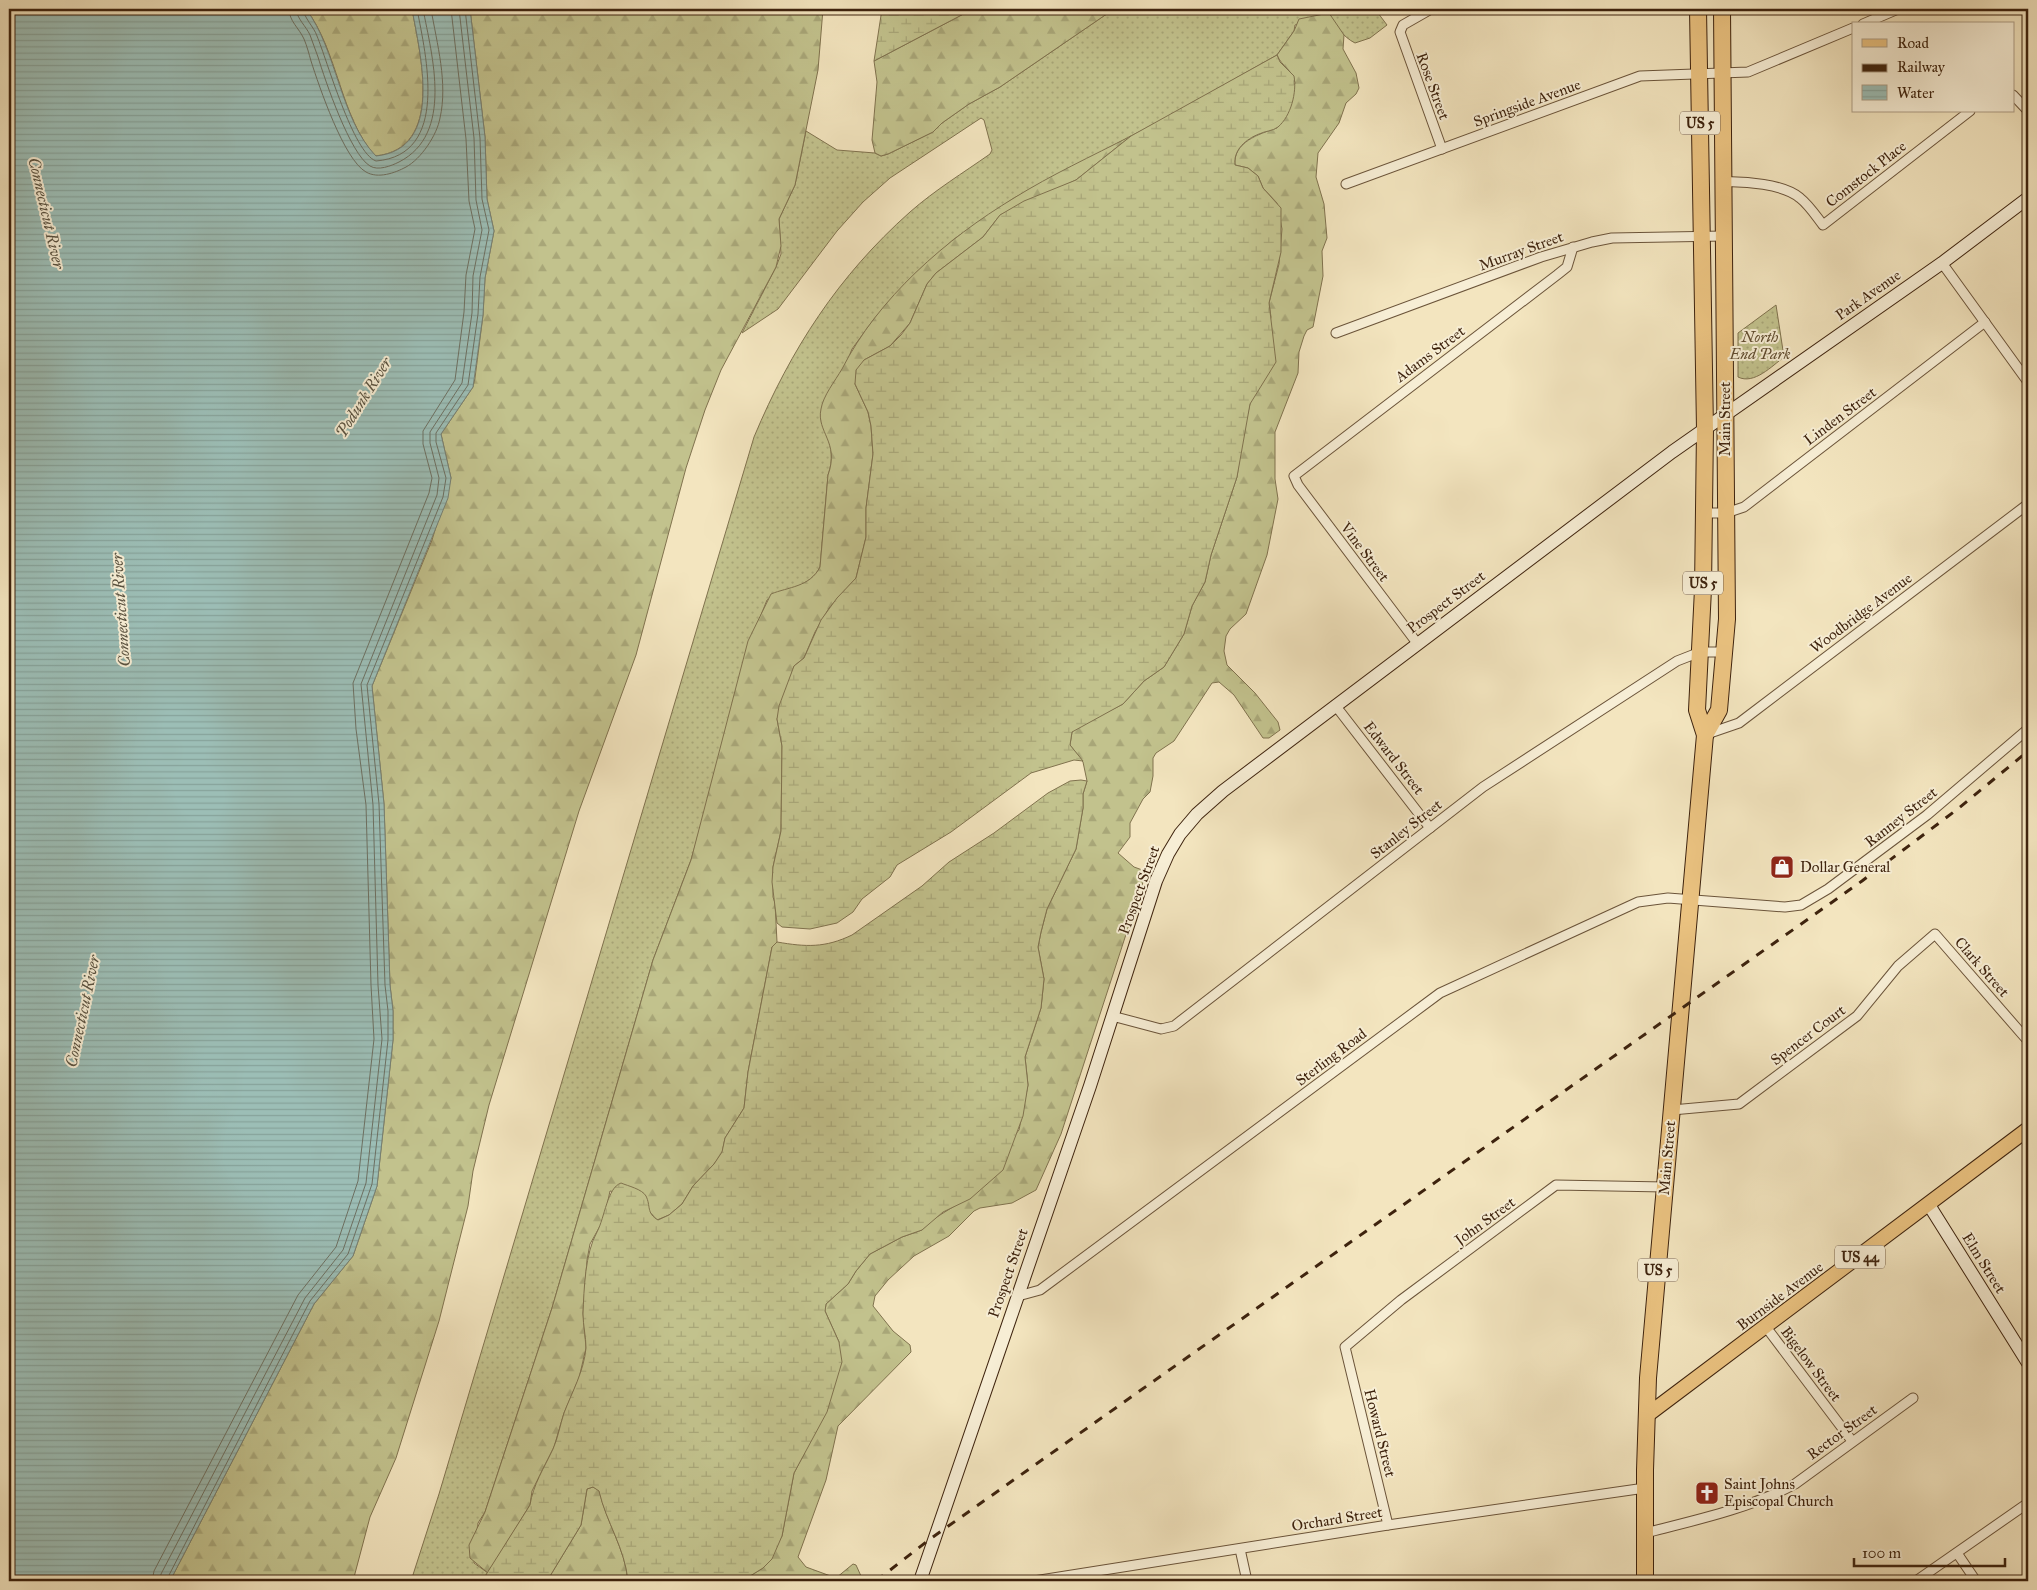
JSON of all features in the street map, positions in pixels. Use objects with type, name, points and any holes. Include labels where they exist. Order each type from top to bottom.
[{"type":"highway","name":"Main Street","points":[[1645,1581],[1646,1416],[1705,734],[1697,710],[1705,429],[1698,9]]},
{"type":"highway","name":"Main Street","points":[[1705,734],[1719,710],[1728,619],[1722,9]]},
{"type":"main road","name":"Park Avenue","points":[[1725,416],[1942,263],[2028,198]]},
{"type":"main road","name":"Prospect Street","points":[[920,1581],[1018,1296],[1162,865],[1180,834],[1208,804],[1335,705],[1672,452],[1725,416]]},
{"type":"main road","name":"Burnside Avenue","points":[[1646,1416],[2028,1129]]},
{"type":"main road","name":"Elm Street","points":[[1929,1205],[2028,1363]]},
{"type":"street","name":"Rose Street","points":[[1431,9],[1403,25],[1400,32],[1442,150]]},
{"type":"street","points":[[1868,22],[1898,9]]},
{"type":"street","name":"Springside Avenue","points":[[1346,184],[1640,76],[1737,74],[1757,69],[1852,28]]},
{"type":"street","points":[[2014,96],[2028,111]]},
{"type":"street","name":"Comstock Place","points":[[1723,182],[1752,183],[1792,193],[1805,202],[1823,225],[1969,112]]},
{"type":"street","name":"Murray Street","points":[[1336,333],[1573,247],[1612,238],[1724,236]]},
{"type":"street","name":"Adams Street","points":[[1294,476],[1557,275],[1567,266],[1573,247]]},
{"type":"street","points":[[1942,263],[2027,379]]},
{"type":"street","name":"Linden Street","points":[[1704,513],[1726,513],[1744,507],[1985,322]]},
{"type":"street","name":"Vine Street","points":[[1294,476],[1298,485],[1417,643]]},
{"type":"street","name":"Woodbridge Avenue","points":[[1705,734],[1738,723],[2028,504]]},
{"type":"street","name":"Stanley Street","points":[[1112,1016],[1161,1029],[1172,1028],[1430,828],[1508,771],[1677,661],[1700,652],[1725,652]]},
{"type":"street","name":"Edward Street","points":[[1335,705],[1430,828]]},
{"type":"street","name":"Ranney Street","points":[[1690,900],[1785,907],[1808,902],[1907,831],[2028,729]]},
{"type":"street","name":"Sterling Road","points":[[1018,1296],[1040,1290],[1440,993],[1638,902],[1668,898],[1690,900]]},
{"type":"street","name":"Spencer Court","points":[[1672,1110],[1739,1104],[1857,1016],[1898,966],[1935,934]]},
{"type":"street","name":"Clark Street","points":[[1935,934],[2028,1041]]},
{"type":"street","name":"John Street","points":[[1345,1348],[1401,1300],[1556,1185],[1665,1187]]},
{"type":"street","name":"Bigelow Street","points":[[1766,1327],[1852,1441]]},
{"type":"street","name":"Howard Street","points":[[1345,1348],[1388,1525]]},
{"type":"street","name":"Rector Street","points":[[1645,1533],[1720,1514],[1783,1490],[1913,1398]]},
{"type":"street","name":"Orchard Street","points":[[1034,1581],[1098,1577],[1240,1549],[1388,1525],[1645,1488]]},
{"type":"street","points":[[1916,1581],[2028,1503]]},
{"type":"street","points":[[1240,1549],[1247,1581]]},
{"type":"street","points":[[1957,1553],[1976,1581]]},
{"type":"green space","points":[[306,9],[412,9],[422,73],[423,97],[420,118],[411,136],[397,150],[375,156],[363,140],[346,103],[325,44],[317,26]]},
{"type":"green space","points":[[470,9],[823,9],[818,70],[795,185],[779,219],[781,246],[776,267],[721,370],[705,410],[686,468],[636,655],[579,811],[489,1105],[473,1171],[468,1206],[439,1321],[396,1458],[370,1517],[353,1581],[170,1581],[314,1304],[353,1256],[377,1186],[393,1040],[393,1011],[390,985],[384,804],[372,686],[432,540],[451,478],[441,434],[473,387],[475,378],[483,315],[485,278],[494,231],[487,199],[485,137]]},
{"type":"green space","points":[[882,9],[973,9],[874,61]]},
{"type":"green space","points":[[973,9],[1114,9],[1000,87],[969,104],[942,123],[933,132],[888,154],[881,156],[875,153],[872,140],[877,82],[874,61]]},
{"type":"green space","points":[[1114,9],[1375,9],[1387,25],[1370,38],[1355,43],[1343,34],[1328,13],[1295,25],[1294,31],[1277,55],[1167,117],[1014,198],[954,239],[917,272],[874,319],[852,349],[822,423],[829,443],[831,461],[828,475],[820,567],[816,574],[804,583],[767,600],[761,615],[691,860],[653,960],[552,1308],[485,1512],[478,1523],[474,1563],[488,1573],[482,1581],[411,1581],[439,1494],[754,437],[768,405],[801,344],[839,288],[860,262],[910,212],[939,189],[990,154],[992,150],[984,120],[981,118],[890,178],[863,202],[837,231],[778,309],[742,333],[781,254],[779,219],[795,185],[806,131],[837,150],[875,153],[881,156],[888,154],[933,132],[942,123],[969,104],[1000,87]]},
{"type":"green space","points":[[1329,13],[1344,35],[1343,49],[1356,73],[1359,88],[1356,94],[1346,103],[1339,123],[1318,153],[1316,177],[1324,204],[1327,238],[1322,251],[1323,276],[1313,327],[1307,330],[1304,336],[1299,352],[1298,373],[1275,432],[1275,479],[1278,499],[1267,555],[1246,614],[1230,629],[1226,636],[1224,651],[1227,665],[1255,693],[1278,722],[1280,730],[1269,738],[1263,738],[1234,695],[1219,682],[1212,683],[1174,741],[1156,753],[1153,758],[1153,776],[1150,792],[1143,799],[1130,823],[1130,837],[1118,853],[1134,867],[1145,871],[1145,876],[1061,1134],[1036,1190],[1012,1203],[980,1208],[974,1211],[949,1236],[914,1256],[888,1280],[875,1296],[873,1306],[893,1331],[910,1345],[911,1352],[838,1426],[826,1480],[798,1557],[806,1567],[836,1578],[853,1564],[856,1565],[861,1576],[854,1581],[742,1581],[763,1568],[782,1536],[794,1473],[804,1454],[839,1342],[825,1311],[826,1304],[848,1284],[870,1254],[902,1237],[922,1230],[932,1220],[956,1205],[1019,1130],[1028,1085],[1025,1057],[1041,1008],[1044,979],[1038,947],[1047,909],[1076,849],[1083,808],[1083,794],[1087,781],[1083,762],[1070,745],[1072,732],[1123,704],[1144,681],[1164,667],[1184,634],[1192,606],[1205,582],[1211,555],[1237,477],[1243,433],[1271,317],[1269,303],[1279,264],[1282,229],[1277,203],[1263,188],[1258,176],[1248,168],[1235,165],[1235,157],[1238,150],[1248,140],[1277,128],[1295,83],[1292,75],[1277,55],[1294,31],[1299,19]]},
{"type":"green space","points":[[1277,55],[1280,62],[1294,76],[1295,89],[1290,110],[1278,127],[1254,136],[1245,142],[1238,150],[1235,160],[1235,165],[1248,168],[1258,176],[1263,188],[1281,208],[1281,252],[1269,303],[1276,362],[1250,404],[1237,477],[1211,555],[1205,582],[1192,606],[1184,634],[1164,667],[1144,681],[1123,704],[1072,732],[1070,745],[1083,761],[1074,760],[1031,773],[951,832],[897,865],[890,877],[862,899],[853,912],[837,923],[810,929],[782,927],[777,923],[772,882],[773,867],[781,831],[782,746],[777,719],[779,706],[794,666],[804,658],[821,620],[837,598],[856,578],[866,537],[866,508],[873,454],[868,412],[855,384],[856,370],[864,360],[890,346],[901,335],[910,323],[927,284],[936,273],[983,237],[1000,215],[1024,201],[1076,180],[1131,136]]},
{"type":"green space","points":[[1131,136],[1076,180],[1000,215],[983,237],[936,273],[927,284],[910,323],[890,346],[864,360],[855,384],[868,412],[871,426],[873,454],[866,508],[866,537],[856,578],[829,608],[815,632],[804,658],[794,666],[777,719],[782,746],[781,831],[773,867],[773,897],[777,942],[772,947],[748,1072],[744,1108],[725,1138],[722,1153],[693,1186],[682,1204],[669,1215],[657,1220],[648,1210],[646,1197],[610,1191],[604,1219],[590,1244],[587,1260],[583,1313],[586,1348],[579,1378],[564,1413],[554,1447],[532,1491],[530,1505],[488,1573],[470,1558],[469,1545],[485,1512],[552,1308],[653,960],[691,860],[748,641],[771,594],[811,579],[820,567],[828,475],[831,464],[830,446],[820,417],[824,399],[874,318],[916,272],[939,251],[1014,198]]},
{"type":"green space","name":"North End Park","points":[[1776,305],[1784,357],[1756,377],[1744,379],[1738,377],[1738,333]]},
{"type":"green space","points":[[1070,781],[1087,781],[1083,794],[1083,808],[1076,849],[1047,909],[1038,947],[1044,979],[1041,1008],[1025,1057],[1028,1085],[1023,1116],[1003,1170],[970,1199],[943,1212],[922,1230],[902,1237],[870,1254],[848,1284],[826,1304],[825,1311],[839,1342],[842,1362],[827,1412],[794,1473],[782,1536],[772,1559],[763,1568],[742,1581],[628,1581],[623,1557],[599,1491],[593,1487],[587,1489],[581,1525],[547,1581],[482,1581],[530,1505],[536,1484],[555,1445],[564,1413],[580,1373],[586,1348],[583,1314],[588,1261],[590,1250],[609,1197],[616,1186],[621,1183],[638,1190],[646,1196],[650,1212],[658,1220],[669,1215],[682,1204],[693,1186],[714,1164],[722,1152],[725,1138],[744,1108],[748,1072],[772,947],[777,942],[797,945],[824,944],[852,935],[922,886],[949,862],[994,833],[1048,793]]},
{"type":"green space","points":[[593,1487],[599,1490],[623,1557],[628,1581],[547,1581],[581,1525],[587,1489]]},
{"type":"water","points":[[9,9],[306,9],[325,44],[354,123],[364,141],[376,156],[398,150],[412,136],[420,118],[423,97],[422,73],[412,9],[470,9],[485,137],[487,199],[494,231],[485,278],[483,315],[473,387],[441,434],[451,478],[448,498],[372,686],[384,804],[390,985],[393,1011],[393,1040],[377,1186],[353,1256],[314,1304],[170,1581],[9,1581]]},
{"type":"railway","points":[[876,1581],[930,1539],[1862,881],[1959,808],[2028,751]]},
{"type":"place","name":"Dollar General","points":[[1782,867]]},
{"type":"place","name":"Saint Johns Episcopal Church","points":[[1707,1493]]},
{"type":"water label","name":"Connecticut River","points":[[47,213]]},
{"type":"water label","name":"Podunk River","points":[[363,397]]},
{"type":"water label","name":"Connecticut River","points":[[120,610]]},
{"type":"water label","name":"Connecticut River","points":[[82,1011]]}]
